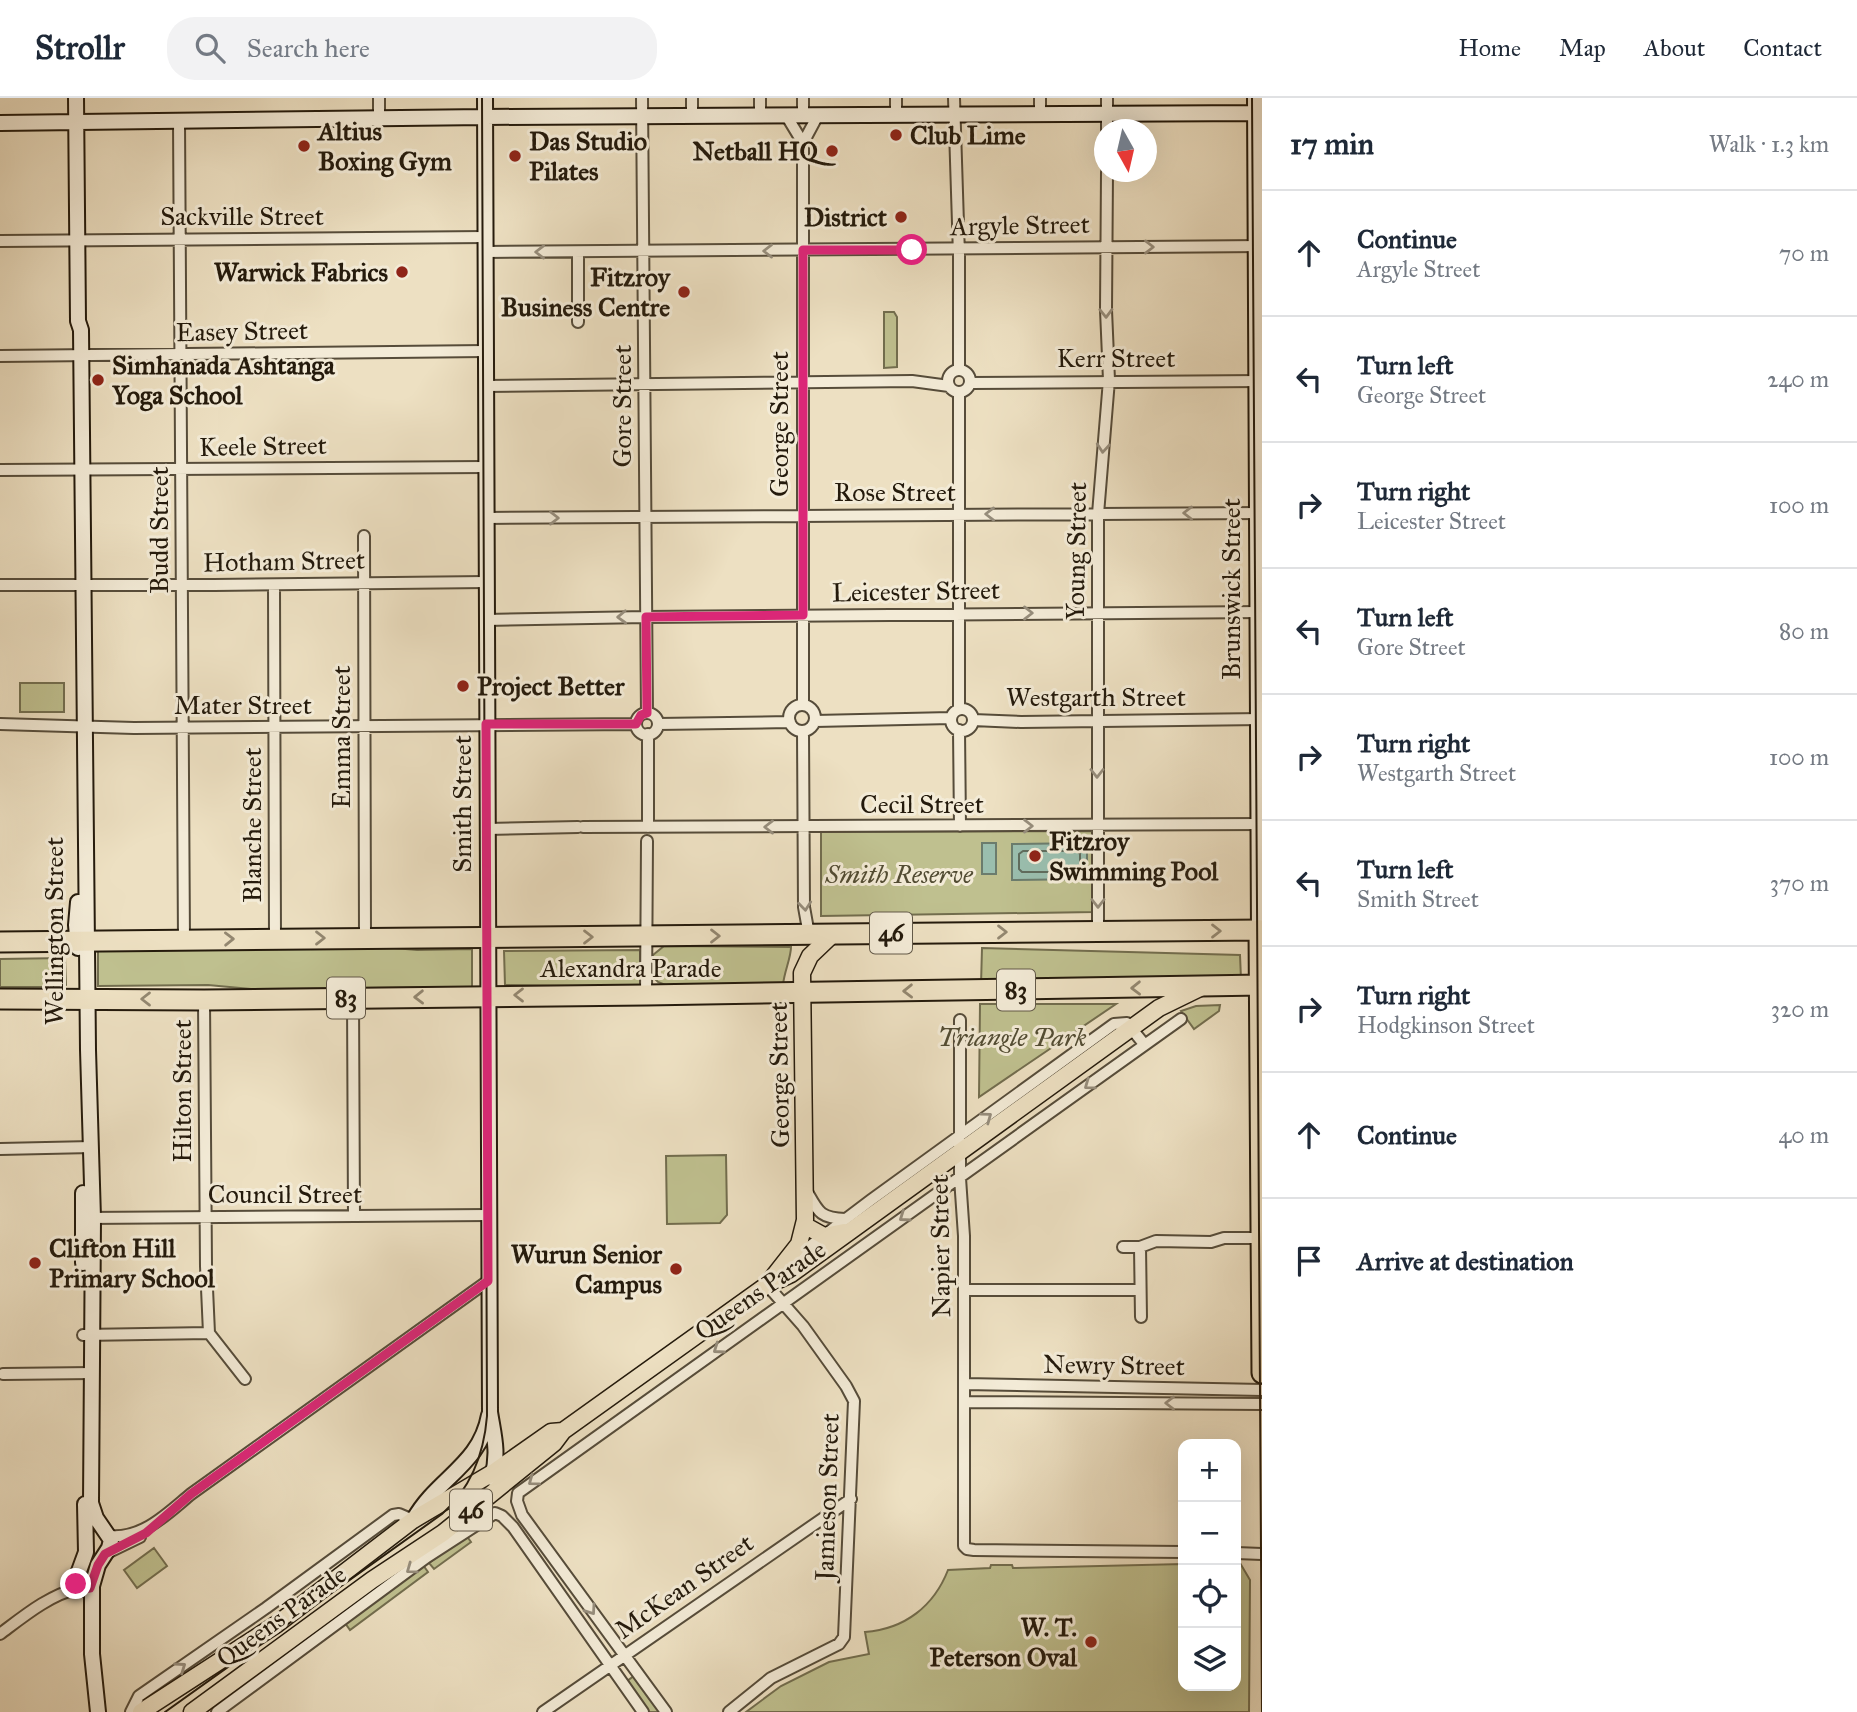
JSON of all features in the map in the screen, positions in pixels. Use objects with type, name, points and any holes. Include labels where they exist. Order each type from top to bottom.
[{"type":"highway","name":"Alexandra Parade","points":[[0,942],[1261,930]]},
{"type":"highway","name":"Brunswick Street","points":[[1261,930],[1262,1373]]},
{"type":"highway","name":"Alexandra Parade","points":[[0,999],[204,1000],[1261,985]]},
{"type":"main road","name":"George Street","points":[[804,1225],[806,1190],[802,973],[815,951],[832,935]]},
{"type":"main road","name":"Queens Parade","points":[[192,1712],[340,1603],[443,1533],[554,1443],[563,1431],[850,1222],[1018,1102],[1159,1008],[1204,986]]},
{"type":"main road","points":[[804,1225],[824,1236],[838,1234],[850,1222]]},
{"type":"main road","name":"Queens Parade","points":[[783,1273],[799,1244],[804,1225]]},
{"type":"main road","name":"Queens Parade","points":[[141,1712],[285,1618],[413,1520],[494,1472],[551,1432],[563,1431]]},
{"type":"street","name":"Wellington Street","points":[[76,98],[78,321],[74,330],[78,355],[88,1373],[86,1541],[84,1560],[75,1579],[84,1587]]},
{"type":"street","points":[[379,98],[379,118]]},
{"type":"street","name":"Smith Street","points":[[478,1504],[489,1488],[496,1456],[496,1436],[490,1412],[488,1281],[485,98]]},
{"type":"street","name":"Gore Street","points":[[642,98],[647,713]]},
{"type":"street","points":[[692,98],[692,116]]},
{"type":"street","points":[[760,98],[760,116]]},
{"type":"street","points":[[896,98],[896,115]]},
{"type":"street","points":[[923,381],[955,372],[966,373],[970,383],[960,392],[953,391],[948,379],[955,372],[959,249],[954,98]]},
{"type":"street","points":[[1040,98],[1040,114]]},
{"type":"street","points":[[1107,98],[1107,119]]},
{"type":"street","name":"Brunswick Street","points":[[1255,98],[1259,113],[1261,930]]},
{"type":"street","name":"George Street","points":[[803,99],[811,115],[803,144],[803,705]]},
{"type":"street","points":[[0,123],[485,117],[1259,113]]},
{"type":"street","points":[[786,116],[803,144]]},
{"type":"street","name":"Budd Street","points":[[179,121],[184,940]]},
{"type":"street","name":"Young Street","points":[[1098,931],[1098,514],[1109,380],[1106,310],[1107,182]]},
{"type":"street","name":"Sackville Street","points":[[0,241],[180,240],[485,244]]},
{"type":"street","name":"Argyle Street","points":[[485,244],[578,252],[1259,246]]},
{"type":"street","points":[[578,252],[578,322]]},
{"type":"street","name":"Easey Street","points":[[0,356],[485,351]]},
{"type":"street","points":[[485,386],[923,381],[949,386]]},
{"type":"street","name":"Kerr Street","points":[[970,383],[1259,381]]},
{"type":"street","points":[[959,709],[960,392]]},
{"type":"street","name":"Keele Street","points":[[0,470],[485,467]]},
{"type":"street","name":"Rose Street","points":[[486,518],[1259,513]]},
{"type":"street","name":"Emma Street","points":[[364,536],[365,938]]},
{"type":"street","name":"Hotham Street","points":[[0,585],[486,582]]},
{"type":"street","name":"Blanche Street","points":[[274,585],[275,939]]},
{"type":"street","name":"Leicester Street","points":[[486,620],[1260,612]]},
{"type":"street","points":[[803,705],[813,710],[815,721],[809,729],[803,731],[795,729],[790,722],[792,710],[803,705]]},
{"type":"street","points":[[959,709],[970,712],[973,720],[969,728],[959,730],[954,727],[951,719],[959,709]]},
{"type":"street","points":[[647,713],[654,715],[658,724],[656,730],[648,734],[641,733],[636,724],[641,715],[647,713]]},
{"type":"street","points":[[815,721],[951,719]]},
{"type":"street","name":"Westgarth Street","points":[[973,720],[1260,719]]},
{"type":"street","points":[[658,724],[790,722]]},
{"type":"street","name":"Mater Street","points":[[0,724],[182,728],[486,724]]},
{"type":"street","points":[[486,724],[636,724]]},
{"type":"street","points":[[959,730],[960,827]]},
{"type":"street","points":[[803,731],[804,907],[809,935]]},
{"type":"street","points":[[648,734],[648,827]]},
{"type":"street","name":"Cecil Street","points":[[487,829],[1260,824]]},
{"type":"street","points":[[646,995],[647,841]]},
{"type":"street","points":[[353,998],[354,1216]]},
{"type":"street","name":"Hilton Street","points":[[204,1000],[209,1333]]},
{"type":"street","name":"Queens Parade","points":[[521,1513],[516,1498],[519,1492],[1181,1018]]},
{"type":"street","name":"Napier Street","points":[[960,1020],[960,1178],[964,1236],[965,1384],[963,1539],[972,1550],[1178,1552]]},
{"type":"street","points":[[1132,1028],[1144,1044]]},
{"type":"street","points":[[1018,1102],[1034,1125]]},
{"type":"street","points":[[0,1149],[87,1147]]},
{"type":"street","points":[[806,1190],[820,1214],[850,1222]]},
{"type":"street","name":"Council Street","points":[[88,1218],[488,1215]]},
{"type":"street","name":"Queens Parade","points":[[783,1273],[824,1236]]},
{"type":"street","points":[[1123,1247],[1140,1247],[1156,1241],[1261,1238]]},
{"type":"street","points":[[1140,1247],[1141,1317]]},
{"type":"street","name":"Jamieson Street","points":[[729,1712],[780,1673],[841,1642],[844,1635],[854,1401],[788,1301],[783,1273]]},
{"type":"street","points":[[105,1554],[136,1539],[191,1494],[488,1281]]},
{"type":"street","name":"Jamieson Street","points":[[767,1285],[788,1301]]},
{"type":"street","points":[[964,1290],[1140,1290]]},
{"type":"street","points":[[88,1335],[209,1333],[245,1379]]},
{"type":"street","name":"Wellington Street","points":[[88,1373],[91,1503],[96,1518],[107,1534]]},
{"type":"street","points":[[3,1374],[88,1373]]},
{"type":"street","name":"Newry Street","points":[[965,1384],[1262,1390]]},
{"type":"street","name":"Newry Street","points":[[965,1402],[1262,1404]]},
{"type":"street","points":[[413,1520],[425,1502],[475,1452],[487,1427],[490,1412]]},
{"type":"street","name":"McKean Street","points":[[543,1712],[851,1499]]},
{"type":"street","points":[[643,1712],[555,1584],[508,1522],[521,1513],[666,1712]]},
{"type":"street","name":"Queens Parade","points":[[131,1712],[139,1696],[393,1515],[399,1514],[413,1520]]},
{"type":"street","name":"Queens Parade","points":[[217,1712],[427,1557],[490,1515],[499,1514],[508,1522]]},
{"type":"street","points":[[86,1541],[92,1531],[131,1535],[164,1517]]},
{"type":"street","points":[[96,1710],[84,1587],[110,1548],[107,1534]]},
{"type":"street","points":[[1241,1553],[1262,1554]]},
{"type":"street","points":[[41,1605],[78,1572]]},
{"type":"street","points":[[555,1584],[568,1576]]},
{"type":"street","points":[[0,1634],[63,1592],[84,1587]]},
{"type":"green space","points":[[884,312],[894,312],[897,317],[897,367],[884,368]]},
{"type":"green space","points":[[20,683],[64,683],[64,712],[20,712]]},
{"type":"green space","name":"Smith Reserve","points":[[1094,831],[1094,912],[821,916],[821,832]]},
{"type":"green space","points":[[371,946],[417,950],[472,949],[472,987],[251,989],[208,985],[98,986],[98,949]]},
{"type":"green space","points":[[664,946],[791,947],[783,985],[668,986],[651,975],[653,955]]},
{"type":"green space","points":[[982,948],[1240,955],[1241,979],[981,985]]},
{"type":"green space","points":[[640,950],[640,987],[505,985],[504,951]]},
{"type":"green space","points":[[65,958],[66,985],[63,987],[0,987],[0,959]]},
{"type":"green space","name":"Triangle Park","points":[[980,1004],[1116,1004],[979,1097]]},
{"type":"green space","points":[[1220,1005],[1219,1011],[1194,1029],[1181,1011],[1196,1006]]},
{"type":"green space","points":[[726,1155],[727,1215],[720,1223],[667,1224],[666,1156]]},
{"type":"green space","points":[[466,1535],[471,1542],[434,1569],[429,1563]]},
{"type":"green space","points":[[154,1548],[167,1566],[137,1588],[124,1570]]},
{"type":"green space","points":[[1178,1564],[1178,1691],[1241,1691],[1241,1565],[1250,1580],[1249,1712],[746,1712],[781,1686],[829,1662],[869,1654],[865,1632],[893,1626],[916,1613],[935,1594],[948,1570],[990,1568],[991,1565],[1012,1565],[1013,1568]]},
{"type":"green space","points":[[423,1565],[428,1572],[350,1630],[345,1623]]},
{"type":"green space","points":[[634,1676],[660,1712],[649,1712],[627,1681]]},
{"type":"water","points":[[982,843],[996,843],[996,874],[982,874]]},
{"type":"water","points":[[1087,843],[1087,879],[1012,880],[1012,844]]},
{"type":"tram line","points":[[165,1712],[442,1514],[468,1482],[483,1444],[487,1416],[482,98]]},
{"type":"tram line","points":[[1252,98],[1262,1712]]},
{"type":"place","name":"Club Lime","points":[[896,135]]},
{"type":"place","name":"Altius Boxing Gym","points":[[304,146]]},
{"type":"place","name":"Netball HQ","points":[[832,151]]},
{"type":"place","name":"Das Studio Pilates","points":[[515,156]]},
{"type":"place","name":"District","points":[[901,217]]},
{"type":"place","name":"Warwick Fabrics","points":[[402,272]]},
{"type":"place","name":"Fitzroy Business Centre","points":[[684,292]]},
{"type":"place","name":"Simhanada Ashtanga Yoga School","points":[[98,380]]},
{"type":"place","name":"Project Better","points":[[463,686]]},
{"type":"place","name":"Fitzroy Swimming Pool","points":[[1035,856]]},
{"type":"place","name":"Clifton Hill Primary School","points":[[35,1263]]},
{"type":"place","name":"Wurun Senior Campus","points":[[676,1269]]},
{"type":"place","name":"W. T. Peterson Oval","points":[[1091,1642]]},
{"type":"route","points":[[76,1584],[82,1589],[90,1588],[105,1554],[146,1533],[191,1494],[488,1281],[486,724],[636,724],[641,715],[647,713],[646,617],[803,615],[803,250],[912,250]]}]
